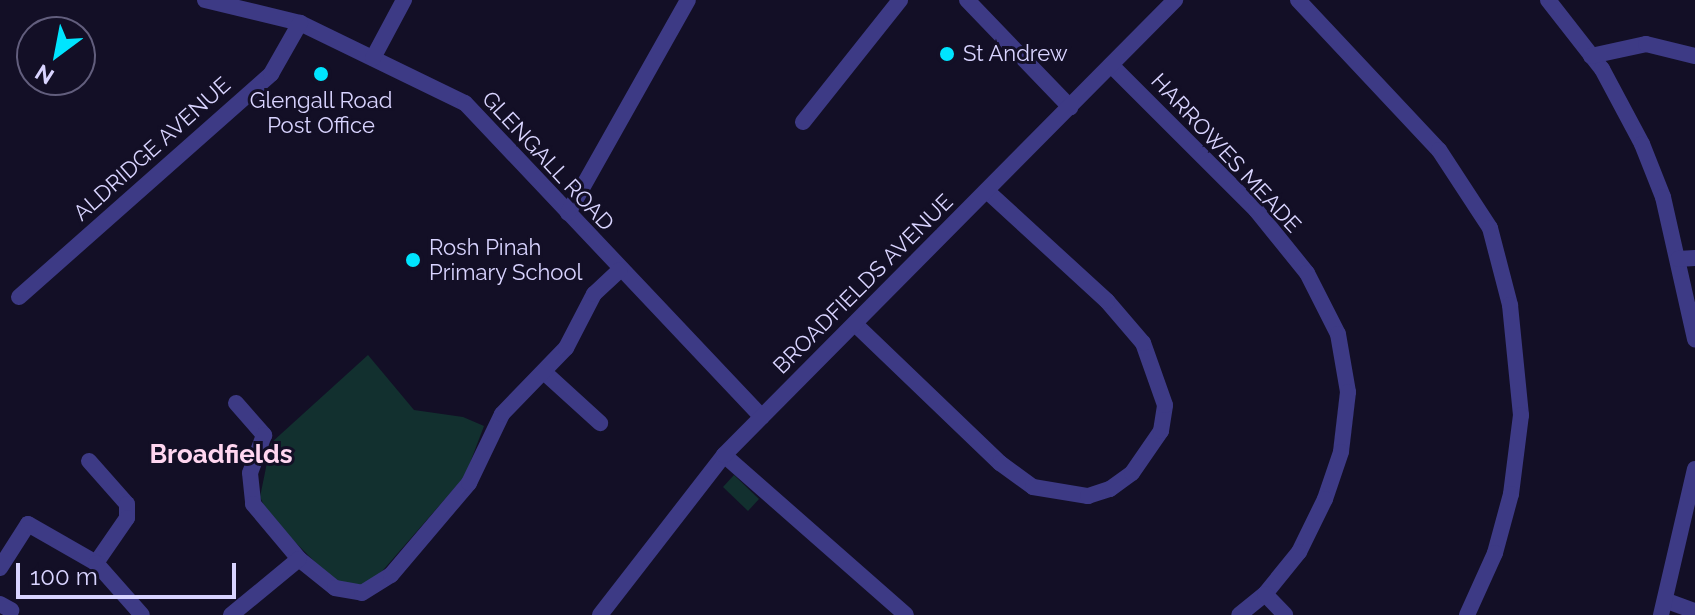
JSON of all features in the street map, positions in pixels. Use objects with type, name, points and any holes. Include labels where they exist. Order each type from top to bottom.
[{"type":"street","name":"GLENGALL ROAD","points":[[205,0],[300,23],[465,103],[762,417]]},
{"type":"street","points":[[373,58],[404,0]]},
{"type":"street","points":[[568,213],[688,0]]},
{"type":"street","points":[[803,122],[900,0]]},
{"type":"street","points":[[967,0],[1070,107]]},
{"type":"street","name":"BROADFIELDS AVENUE","points":[[609,611],[724,455],[1175,0]]},
{"type":"street","points":[[1298,0],[1420,128],[1490,228],[1510,305],[1521,415],[1511,494],[1495,553],[1467,615]]},
{"type":"street","points":[[1548,0],[1591,56],[1642,144],[1687,258],[1695,339]]},
{"type":"street","name":"ALDRIDGE AVENUE","points":[[19,297],[271,74],[300,23]]},
{"type":"street","points":[[1591,56],[1646,44],[1695,56]]},
{"type":"street","name":"HARROWES MEADE","points":[[1111,65],[1256,210],[1307,273],[1338,334],[1348,392],[1341,452],[1299,552],[1265,594],[1239,615]]},
{"type":"street","points":[[855,324],[1000,463],[1033,487],[1088,496],[1132,473],[1161,431],[1165,405],[1143,343],[1107,301],[987,191]]},
{"type":"street","points":[[236,403],[264,435],[250,473],[253,504],[299,559],[335,588],[362,593],[391,575],[469,483],[502,414],[566,348],[594,294],[620,270]]},
{"type":"street","points":[[544,372],[600,423]]},
{"type":"street","points":[[724,455],[906,615]]},
{"type":"street","points":[[89,461],[127,504],[127,518],[96,563]]},
{"type":"street","points":[[1695,469],[1664,608],[1695,611]]},
{"type":"street","points":[[0,568],[28,524],[96,563],[142,615]]},
{"type":"street","points":[[231,615],[299,559]]},
{"type":"street","points":[[1265,594],[1285,615]]},
{"type":"green space","points":[[368,355],[414,410],[463,417],[484,426],[465,476],[371,584],[348,587],[327,574],[269,516],[260,497],[271,443]]},
{"type":"green space","points":[[734,475],[759,499],[748,511],[723,487]]},
{"type":"place","name":"St Andrew","points":[[947,54]]},
{"type":"place","name":"Glengall Road Post Office","points":[[321,74]]},
{"type":"place","name":"Rosh Pinah Primary School","points":[[413,260]]},
{"type":"district","name":"Broadfields","points":[[221,455]]}]
